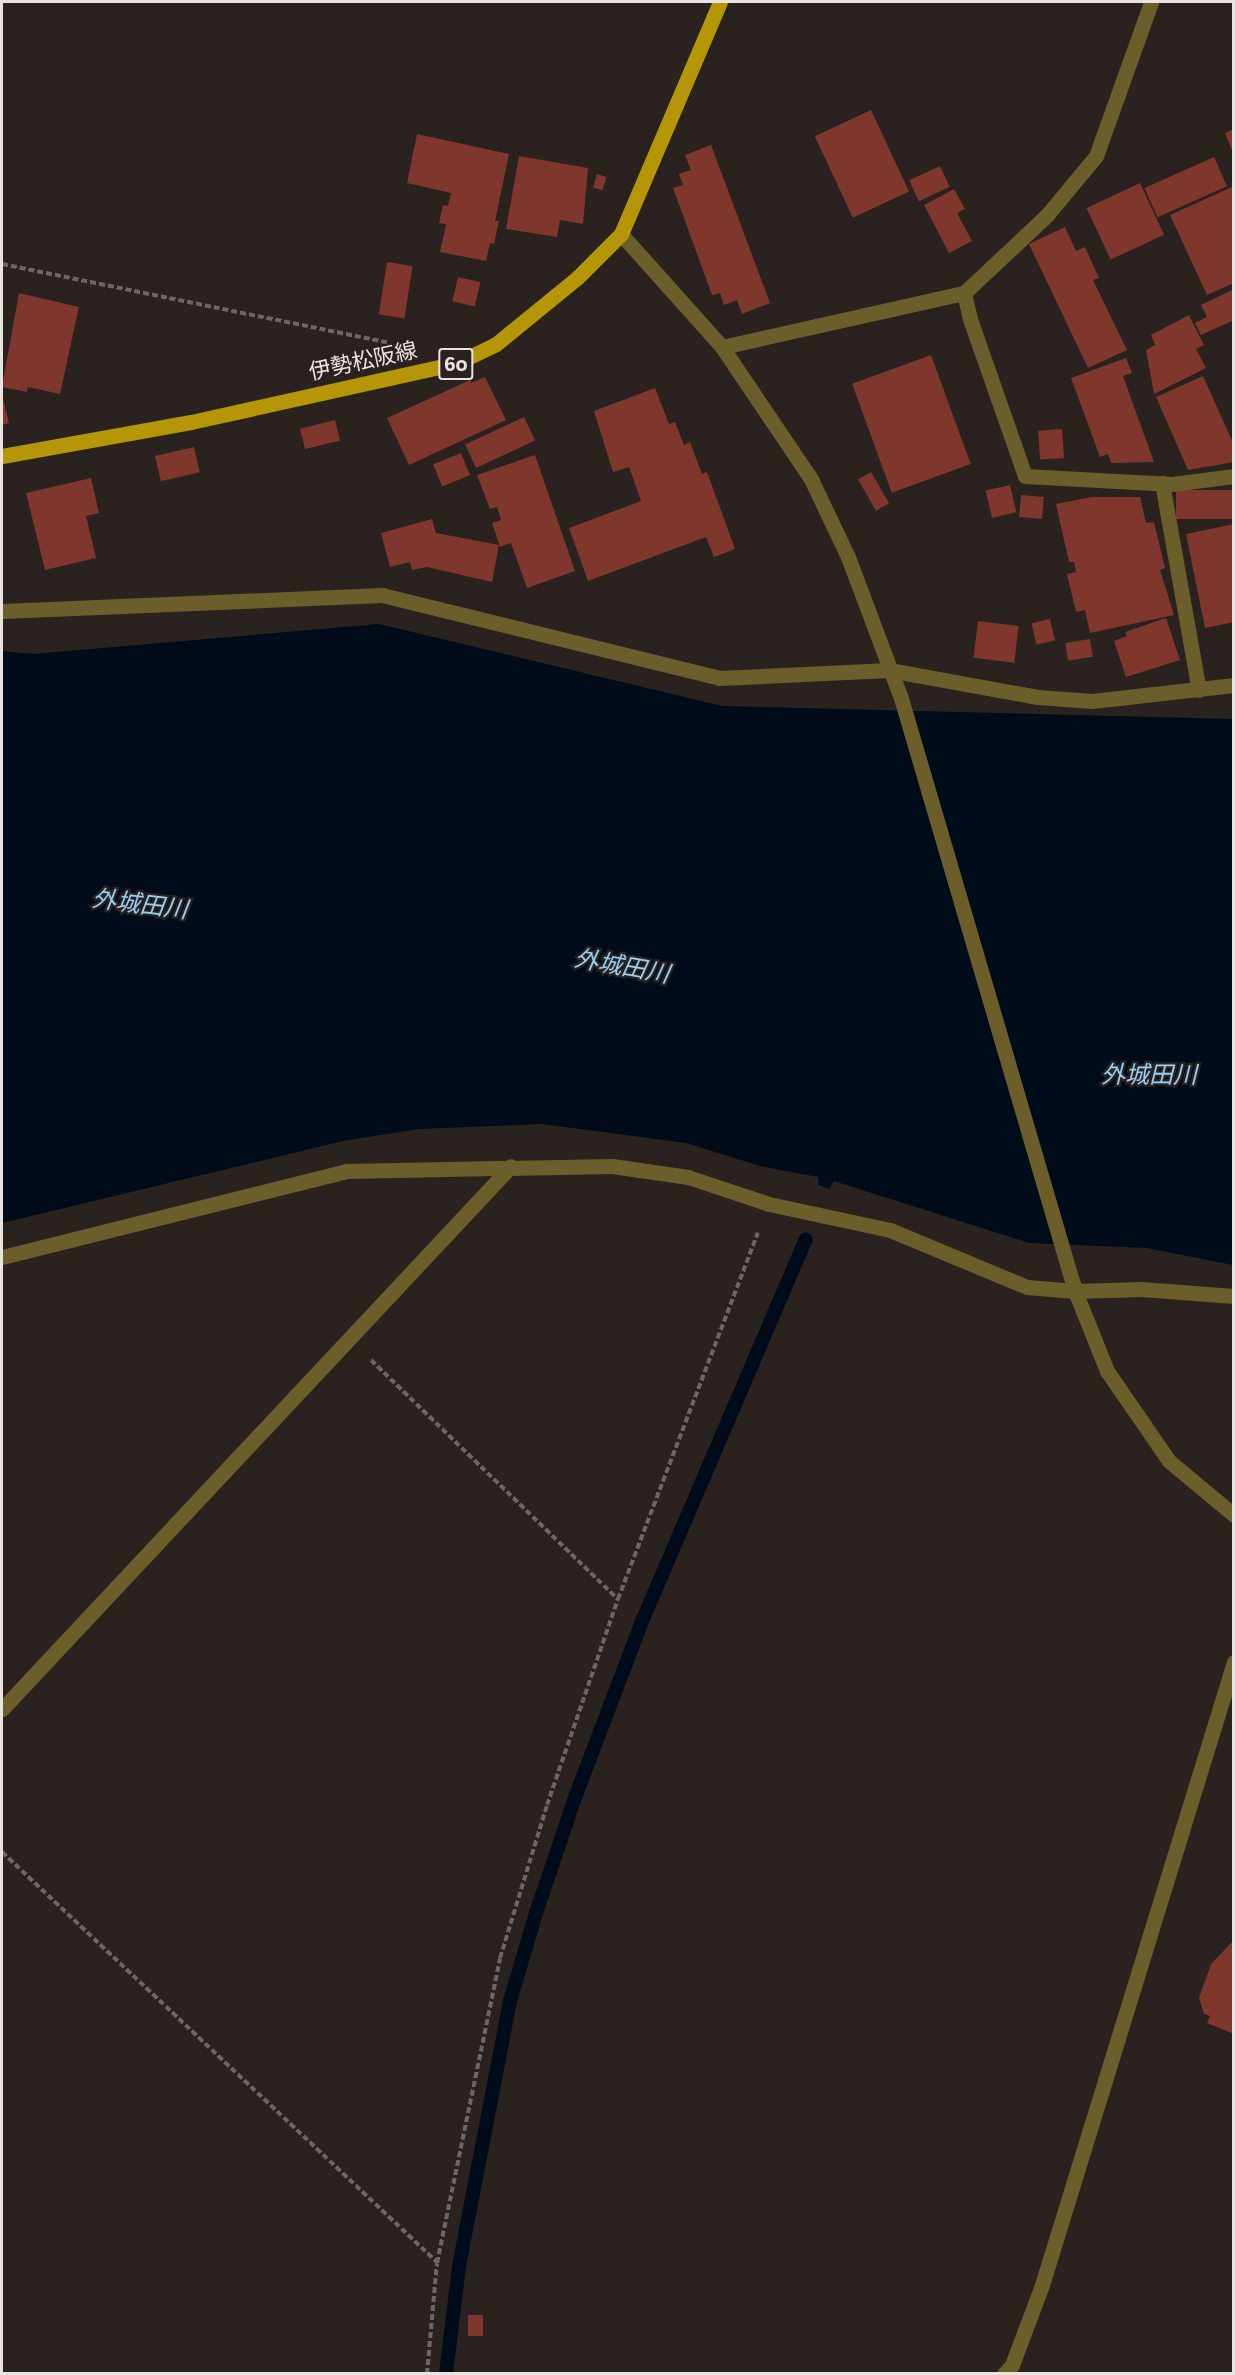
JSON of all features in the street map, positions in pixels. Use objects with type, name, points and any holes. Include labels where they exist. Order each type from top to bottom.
[{"type":"main road","name":"伊勢松阪線","points":[[2,456],[191,422],[457,363],[496,344],[544,307],[621,234],[720,2]]},
{"type":"street","points":[[723,347],[964,293],[1047,215],[1096,156],[1151,2]]},
{"type":"street","points":[[621,234],[723,347],[811,479],[848,557],[901,698],[1075,1291],[1107,1371],[1139,1421],[1169,1461],[1233,1515]]},
{"type":"street","points":[[964,293],[969,319],[1025,476],[1162,483],[1233,476]]},
{"type":"street","points":[[1162,483],[1199,690]]},
{"type":"street","points":[[2,611],[382,595],[719,678],[890,670],[1049,698],[1092,701],[1233,685]]},
{"type":"street","points":[[2,1709],[511,1166]]},
{"type":"street","points":[[2,1257],[346,1171],[511,1166],[612,1166],[688,1177],[769,1204],[890,1230],[1028,1287],[1075,1291],[1141,1289],[1233,1296]]},
{"type":"street","points":[[1004,2373],[1012,2365],[1042,2285],[1233,1662]]},
{"type":"path","points":[[2,264],[394,344]]},
{"type":"path","points":[[427,2373],[437,2263],[500,1958],[547,1805],[618,1599],[769,1204]]},
{"type":"path","points":[[349,1339],[618,1599]]},
{"type":"path","points":[[2,1852],[437,2263]]},
{"type":"water","name":"外城田川","points":[[379,624],[722,706],[1233,719],[1233,1265],[1147,1248],[1029,1243],[834,1181],[829,1189],[819,1185],[818,1177],[760,1166],[686,1143],[542,1124],[419,1129],[343,1141],[2,1223],[2,651],[33,654]]},
{"type":"building","points":[[871,110],[909,192],[853,218],[815,136]]},
{"type":"building","points":[[1234,129],[1234,153],[1233,153],[1225,133]]},
{"type":"building","points":[[417,134],[509,154],[495,221],[499,221],[494,244],[490,243],[486,261],[440,252],[446,224],[439,223],[443,205],[448,206],[451,193],[407,183]]},
{"type":"building","points":[[711,145],[770,303],[742,314],[737,300],[724,305],[720,293],[712,295],[673,188],[683,185],[679,174],[691,170],[685,155]]},
{"type":"building","points":[[519,156],[588,168],[583,224],[560,220],[557,237],[506,229]]},
{"type":"building","points":[[1214,157],[1227,186],[1158,217],[1145,188]]},
{"type":"building","points":[[940,166],[950,187],[919,201],[909,180]]},
{"type":"building","points":[[597,174],[607,177],[602,190],[593,187]]},
{"type":"building","points":[[1140,183],[1164,235],[1111,260],[1087,208]]},
{"type":"building","points":[[1234,186],[1234,283],[1207,295],[1170,215]]},
{"type":"building","points":[[954,189],[965,209],[957,213],[972,241],[949,253],[924,205]]},
{"type":"building","points":[[1065,227],[1076,251],[1085,247],[1099,278],[1093,280],[1127,350],[1088,368],[1029,244]]},
{"type":"building","points":[[387,262],[413,266],[404,318],[379,314]]},
{"type":"building","points":[[458,277],[480,282],[475,307],[452,301]]},
{"type":"building","points":[[1234,289],[1234,320],[1201,335],[1195,323],[1207,317],[1201,305]]},
{"type":"building","points":[[19,293],[79,307],[60,394],[28,387],[27,392],[2,387]]},
{"type":"building","points":[[1189,315],[1204,345],[1196,349],[1206,368],[1154,394],[1146,350],[1155,345],[1151,335]]},
{"type":"building","points":[[931,355],[971,464],[892,493],[852,384]]},
{"type":"building","points":[[1126,358],[1132,373],[1123,376],[1154,462],[1111,463],[1108,454],[1100,457],[1071,378]]},
{"type":"building","points":[[1203,376],[1234,445],[1234,462],[1188,470],[1156,397]]},
{"type":"building","points":[[485,377],[506,420],[409,465],[387,418],[470,380],[471,383]]},
{"type":"building","points":[[655,388],[669,424],[675,422],[684,445],[690,442],[702,474],[707,472],[735,549],[714,557],[706,537],[588,581],[569,528],[641,501],[629,467],[613,472],[594,411]]},
{"type":"building","points":[[2,394],[9,423],[2,425]]},
{"type":"building","points":[[524,417],[535,441],[476,468],[465,444]]},
{"type":"building","points":[[335,420],[340,440],[305,449],[300,429]]},
{"type":"building","points":[[1062,429],[1064,458],[1040,460],[1038,431]]},
{"type":"building","points":[[194,447],[200,472],[161,481],[155,456]]},
{"type":"building","points":[[461,453],[470,475],[442,486],[433,464]]},
{"type":"building","points":[[535,455],[575,571],[527,588],[511,543],[500,547],[492,523],[501,520],[497,507],[490,509],[477,475]]},
{"type":"building","points":[[871,472],[889,503],[876,511],[858,480]]},
{"type":"building","points":[[91,478],[99,513],[86,516],[96,558],[45,570],[26,493]]},
{"type":"building","points":[[1010,485],[1016,512],[992,518],[986,491]]},
{"type":"building","points":[[1176,490],[1234,490],[1234,519],[1176,519]]},
{"type":"building","points":[[1021,495],[1044,497],[1042,519],[1019,517]]},
{"type":"building","points":[[1092,497],[1140,497],[1146,523],[1154,522],[1165,568],[1160,570],[1174,615],[1090,633],[1085,610],[1076,612],[1067,574],[1076,572],[1074,562],[1069,562],[1056,504]]},
{"type":"building","points":[[432,519],[436,533],[499,545],[492,582],[427,567],[412,570],[410,562],[390,567],[381,533]]},
{"type":"building","points":[[1234,524],[1234,622],[1205,628],[1186,534]]},
{"type":"building","points":[[1166,618],[1180,660],[1126,677],[1114,641],[1127,636],[1125,632]]},
{"type":"building","points":[[1050,619],[1055,640],[1036,645],[1031,623]]},
{"type":"building","points":[[978,621],[1019,626],[1014,663],[973,658]]},
{"type":"building","points":[[1090,639],[1093,657],[1068,661],[1065,643]]},
{"type":"building","points":[[1234,1940],[1234,2034],[1207,2023],[1210,2016],[1204,2014],[1199,1998],[1211,1964]]},
{"type":"building","points":[[468,2315],[483,2315],[483,2336],[468,2336]]},
{"type":"waterway","points":[[446,2374],[459,2266],[510,2001],[536,1913],[576,1795],[643,1619],[806,1239]]}]
